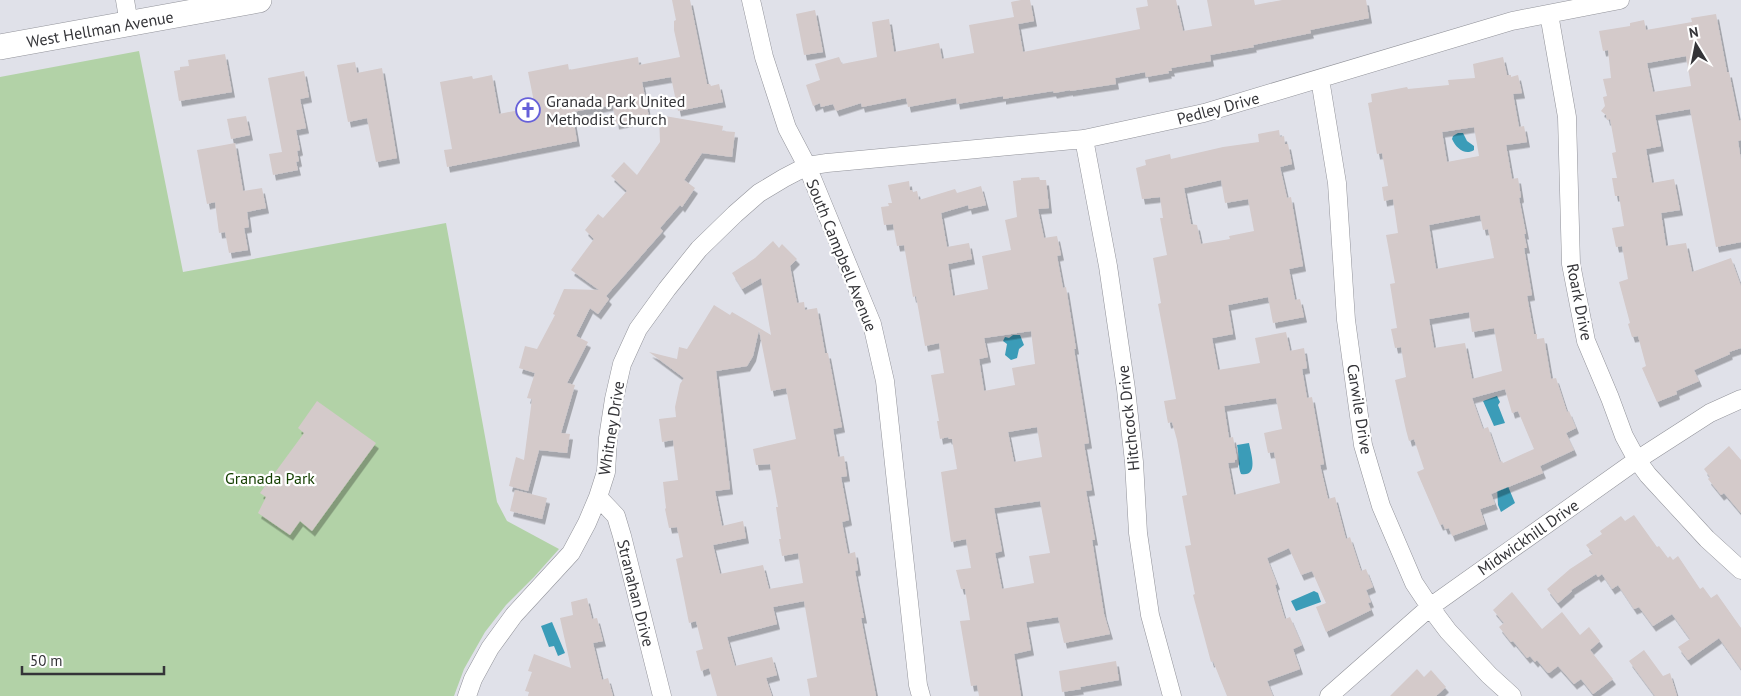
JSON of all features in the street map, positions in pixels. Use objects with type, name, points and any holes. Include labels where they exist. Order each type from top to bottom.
[{"type":"street","name":"West Hellman Avenue","points":[[0,47],[127,12],[259,0]]},
{"type":"street","name":"South Campbell Avenue","points":[[751,0],[764,57],[788,128],[807,166],[872,324],[884,381],[921,696]]},
{"type":"street","name":"Pedley Drive","points":[[807,166],[1084,139],[1204,113],[1512,22],[1620,0]]},
{"type":"street","name":"Roark Drive","points":[[1549,14],[1567,116],[1571,264],[1586,341],[1624,436],[1637,460],[1656,484],[1707,539],[1741,570]]},
{"type":"street","name":"Carwile Drive","points":[[1320,79],[1337,183],[1346,320],[1363,444],[1381,506],[1414,583],[1430,607],[1448,631],[1489,675],[1512,696]]},
{"type":"street","name":"Hitchcock Drive","points":[[1084,139],[1108,266],[1126,389],[1134,462],[1138,533],[1150,615],[1172,696]]},
{"type":"street","name":"Whitney Drive","points":[[467,696],[473,679],[490,648],[514,615],[570,553],[587,523],[606,472],[614,399],[622,364],[638,329],[666,289],[699,249],[735,214],[759,194],[807,166]]},
{"type":"street","name":"Midwickhill Drive","points":[[1329,696],[1430,607],[1637,460],[1710,413],[1741,399]]},
{"type":"street","name":"Stranahan Drive","points":[[598,497],[616,516],[631,566],[662,696]]},
{"type":"green space","name":"Granada Park","points":[[139,51],[183,272],[446,223],[497,502],[507,521],[559,549],[506,605],[485,632],[464,669],[454,696],[0,696],[0,77]]},
{"type":"water","points":[[1458,133],[1463,133],[1467,141],[1474,146],[1474,150],[1464,152],[1458,148],[1452,139]]},
{"type":"water","points":[[1013,335],[1020,335],[1024,345],[1019,349],[1017,358],[1011,360],[1005,355],[1007,344],[1003,341],[1005,337],[1009,338]]},
{"type":"water","points":[[1497,396],[1500,402],[1498,405],[1505,423],[1494,426],[1483,401]]},
{"type":"water","points":[[1249,443],[1252,468],[1247,474],[1241,474],[1237,445]]},
{"type":"water","points":[[1507,484],[1515,503],[1501,512],[1498,505],[1497,487]]},
{"type":"water","points":[[1314,591],[1318,593],[1321,602],[1296,611],[1291,601]]},
{"type":"water","points":[[552,622],[565,653],[558,656],[554,646],[549,647],[541,626]]},
{"type":"building","points":[[672,0],[690,0],[707,84],[711,86],[719,84],[723,102],[678,111],[671,77],[642,82],[649,117],[616,124],[613,105],[572,112],[577,141],[447,167],[444,150],[452,149],[440,82],[472,76],[473,79],[492,75],[499,114],[535,107],[528,72],[568,64],[569,70],[638,57],[639,65],[680,57],[674,30],[674,21],[676,20]]},
{"type":"building","points":[[1030,0],[1034,21],[1018,24],[1023,52],[1140,29],[1136,8],[1148,6],[1147,0],[1176,0],[1183,31],[1212,26],[1207,0],[1254,0],[1255,5],[1282,0],[1366,0],[1369,18],[1310,30],[1311,33],[1253,45],[1254,47],[1210,55],[1211,61],[1171,68],[1172,71],[1168,71],[1169,73],[1146,77],[1145,72],[1115,78],[1116,84],[1003,99],[1003,96],[957,104],[956,98],[908,107],[906,98],[862,107],[861,103],[836,111],[833,104],[821,107],[820,103],[813,106],[806,85],[820,80],[815,64],[839,57],[842,64],[877,57],[872,22],[889,19],[894,52],[939,43],[942,59],[974,53],[969,25],[1014,17],[1011,2]]},
{"type":"building","points":[[815,10],[823,52],[804,55],[796,14]]},
{"type":"building","points":[[1716,14],[1727,72],[1729,72],[1739,121],[1741,120],[1741,140],[1738,141],[1741,160],[1741,242],[1716,247],[1690,109],[1655,115],[1661,146],[1646,149],[1652,183],[1674,179],[1680,210],[1661,213],[1666,246],[1686,243],[1692,272],[1731,258],[1741,286],[1741,348],[1694,370],[1699,381],[1676,391],[1677,394],[1657,402],[1642,368],[1646,366],[1638,336],[1632,337],[1619,282],[1628,279],[1622,246],[1616,247],[1612,228],[1624,226],[1619,196],[1615,196],[1612,178],[1617,178],[1612,153],[1616,152],[1610,119],[1607,120],[1606,115],[1601,111],[1605,106],[1603,97],[1607,96],[1603,79],[1611,78],[1608,50],[1603,51],[1599,31],[1630,26],[1630,23],[1644,20],[1646,30],[1692,22],[1691,18]],"holes":[[[1686,56],[1691,86],[1653,92],[1647,63]]]},
{"type":"building","points":[[225,54],[232,92],[179,101],[174,71],[180,70],[180,67],[189,66],[188,60]]},
{"type":"building","points":[[1503,57],[1507,75],[1511,75],[1511,77],[1518,75],[1522,93],[1513,94],[1519,127],[1524,126],[1527,142],[1506,145],[1512,179],[1518,178],[1521,197],[1519,198],[1527,248],[1524,248],[1532,295],[1527,296],[1534,334],[1537,334],[1537,339],[1544,338],[1551,379],[1556,378],[1567,412],[1569,411],[1576,428],[1566,433],[1574,450],[1540,466],[1543,473],[1491,494],[1495,504],[1480,509],[1485,524],[1452,536],[1449,528],[1445,529],[1443,524],[1440,525],[1417,472],[1424,469],[1414,439],[1409,441],[1395,380],[1406,377],[1401,347],[1395,348],[1391,329],[1397,328],[1390,284],[1395,283],[1386,235],[1398,233],[1393,199],[1384,201],[1382,187],[1388,186],[1382,153],[1377,154],[1368,103],[1372,102],[1371,94],[1407,87],[1408,89],[1449,85],[1448,80],[1475,78],[1473,64]],"holes":[[[1474,127],[1479,156],[1447,162],[1442,132]],[[1480,215],[1483,230],[1488,229],[1494,258],[1436,269],[1429,225]],[[1469,312],[1472,332],[1494,328],[1502,371],[1472,379],[1465,343],[1434,348],[1429,319]],[[1505,389],[1512,413],[1518,411],[1534,449],[1503,463],[1502,461],[1500,462],[1488,427],[1483,429],[1472,398]]]},
{"type":"building","points":[[355,62],[357,73],[382,68],[397,158],[376,162],[367,118],[348,122],[337,65]]},
{"type":"building","points":[[304,71],[309,97],[300,99],[306,128],[296,130],[300,150],[297,151],[299,161],[296,162],[298,170],[273,175],[269,154],[282,152],[268,78]]},
{"type":"building","points":[[659,115],[723,126],[722,131],[735,132],[732,157],[702,153],[684,180],[695,188],[682,207],[680,205],[660,228],[663,231],[606,296],[609,299],[598,314],[590,308],[576,336],[588,342],[567,383],[575,385],[561,433],[570,434],[567,453],[539,450],[528,491],[509,486],[516,457],[524,460],[532,399],[527,398],[535,373],[519,368],[525,346],[537,349],[555,315],[553,314],[564,289],[599,290],[571,270],[594,239],[585,230],[598,214],[603,218],[627,191],[611,176],[624,162],[637,175],[660,142]]},
{"type":"building","points":[[246,116],[250,135],[231,139],[227,119]]},
{"type":"building","points":[[1279,130],[1280,137],[1284,136],[1285,144],[1288,144],[1292,164],[1280,167],[1287,198],[1291,197],[1303,266],[1289,269],[1295,300],[1300,299],[1304,317],[1273,323],[1268,297],[1228,305],[1233,334],[1212,338],[1218,370],[1260,363],[1255,338],[1286,332],[1290,351],[1304,348],[1307,368],[1302,369],[1307,398],[1312,397],[1324,464],[1320,465],[1328,499],[1335,497],[1346,539],[1350,537],[1361,571],[1366,569],[1373,587],[1366,590],[1371,602],[1368,603],[1371,610],[1326,632],[1316,607],[1326,603],[1312,571],[1301,575],[1289,548],[1267,558],[1277,584],[1275,585],[1285,619],[1290,617],[1302,645],[1293,649],[1300,669],[1267,681],[1273,696],[1227,696],[1213,661],[1211,662],[1193,595],[1195,594],[1185,546],[1191,545],[1182,496],[1187,495],[1177,440],[1172,422],[1168,423],[1164,401],[1176,399],[1158,304],[1161,303],[1153,258],[1167,255],[1160,218],[1163,218],[1160,197],[1142,199],[1136,168],[1146,165],[1145,160],[1170,154],[1171,159],[1223,147],[1259,142],[1258,134]],"holes":[[[1221,180],[1225,203],[1248,199],[1254,231],[1229,236],[1230,239],[1201,244],[1197,225],[1191,224],[1184,188]],[[1276,398],[1282,429],[1264,433],[1268,453],[1274,452],[1280,483],[1234,495],[1228,463],[1235,462],[1237,459],[1233,437],[1229,438],[1224,406]]]},
{"type":"building","points":[[235,143],[243,191],[262,188],[266,208],[247,212],[249,227],[244,228],[248,250],[229,253],[225,232],[219,233],[215,202],[207,204],[197,150]]},
{"type":"building","points":[[1039,177],[1040,180],[1046,180],[1049,208],[1038,209],[1044,238],[1057,236],[1061,255],[1057,256],[1063,288],[1066,287],[1089,443],[1084,444],[1092,490],[1086,491],[1095,540],[1092,540],[1104,614],[1110,634],[1064,643],[1058,617],[1026,622],[1031,650],[1014,654],[1021,696],[979,696],[977,685],[971,686],[960,621],[970,620],[965,589],[961,589],[956,570],[971,568],[966,539],[951,542],[941,472],[957,469],[952,439],[948,437],[940,439],[937,421],[939,421],[931,375],[944,373],[939,343],[925,346],[916,296],[913,297],[904,245],[897,246],[893,224],[884,225],[881,207],[889,206],[888,203],[892,203],[888,185],[909,181],[910,190],[913,192],[917,191],[919,200],[955,189],[957,193],[981,186],[986,205],[969,209],[968,205],[941,213],[947,247],[969,243],[972,259],[948,264],[953,296],[988,289],[982,256],[1011,250],[1005,220],[1017,217],[1013,181],[1021,180],[1021,178]],"holes":[[[1031,331],[1035,364],[1012,368],[1015,385],[984,391],[979,359],[988,357],[984,338]],[[1037,427],[1042,457],[1014,462],[1008,432]],[[1040,501],[1050,553],[1029,556],[1034,583],[1002,589],[995,553],[1002,551],[994,508]]]},
{"type":"building","points":[[773,241],[779,248],[782,244],[797,259],[790,266],[797,303],[804,302],[805,310],[817,308],[825,353],[828,353],[842,427],[833,429],[838,457],[844,456],[847,476],[841,477],[849,520],[842,522],[848,554],[855,552],[858,570],[855,571],[864,618],[861,618],[876,696],[810,696],[807,679],[817,677],[804,601],[773,607],[777,624],[727,637],[735,666],[772,657],[777,675],[766,678],[772,696],[717,696],[709,668],[701,671],[696,651],[703,649],[696,621],[689,623],[676,559],[683,557],[677,527],[669,528],[665,509],[663,482],[678,480],[673,440],[662,442],[659,419],[676,417],[675,407],[680,384],[684,378],[649,352],[677,359],[679,347],[687,349],[714,305],[730,315],[732,312],[771,335],[761,278],[742,289],[732,273],[755,258]],"holes":[[[759,330],[771,391],[786,388],[796,439],[753,449],[756,465],[770,464],[778,507],[776,507],[782,556],[798,553],[803,583],[769,589],[763,565],[720,574],[713,545],[746,538],[743,521],[722,526],[715,491],[730,489],[716,371],[747,366],[753,356]]]},
{"type":"building","points":[[317,401],[376,443],[312,531],[300,521],[290,535],[258,513],[266,497],[260,493],[304,433],[298,428]]},
{"type":"building","points":[[1729,446],[1741,460],[1741,513],[1724,493],[1721,495],[1708,479],[1710,477],[1704,469]]},
{"type":"building","points":[[515,490],[547,498],[542,519],[510,511]]},
{"type":"building","points":[[1634,515],[1657,547],[1659,546],[1668,558],[1670,556],[1673,560],[1678,556],[1700,589],[1703,587],[1711,598],[1717,594],[1741,628],[1741,669],[1719,638],[1688,660],[1678,647],[1690,639],[1672,614],[1653,626],[1639,607],[1634,609],[1618,585],[1612,589],[1602,574],[1598,577],[1596,574],[1571,590],[1558,603],[1547,589],[1570,569],[1593,554],[1586,545],[1602,534],[1600,531],[1621,516],[1625,521]]},
{"type":"building","points":[[1512,592],[1542,629],[1562,612],[1580,635],[1589,627],[1600,641],[1590,650],[1613,679],[1593,694],[1581,679],[1574,684],[1558,666],[1549,673],[1537,660],[1535,662],[1530,656],[1527,658],[1499,627],[1504,623],[1493,610]]},
{"type":"building","points":[[587,598],[592,619],[597,618],[603,641],[593,643],[602,680],[608,678],[613,696],[528,696],[529,692],[525,691],[532,672],[528,671],[534,654],[571,668],[560,618],[573,615],[571,602]]},
{"type":"building","points":[[1644,650],[1663,676],[1670,673],[1677,696],[1655,696],[1629,661]]},
{"type":"building","points":[[1116,661],[1119,680],[1062,692],[1059,671]]},
{"type":"building","points":[[1417,669],[1424,677],[1431,670],[1446,687],[1436,696],[1390,696]]},
{"type":"place","name":"Granada Park United Methodist Church","points":[[528,110]]}]
